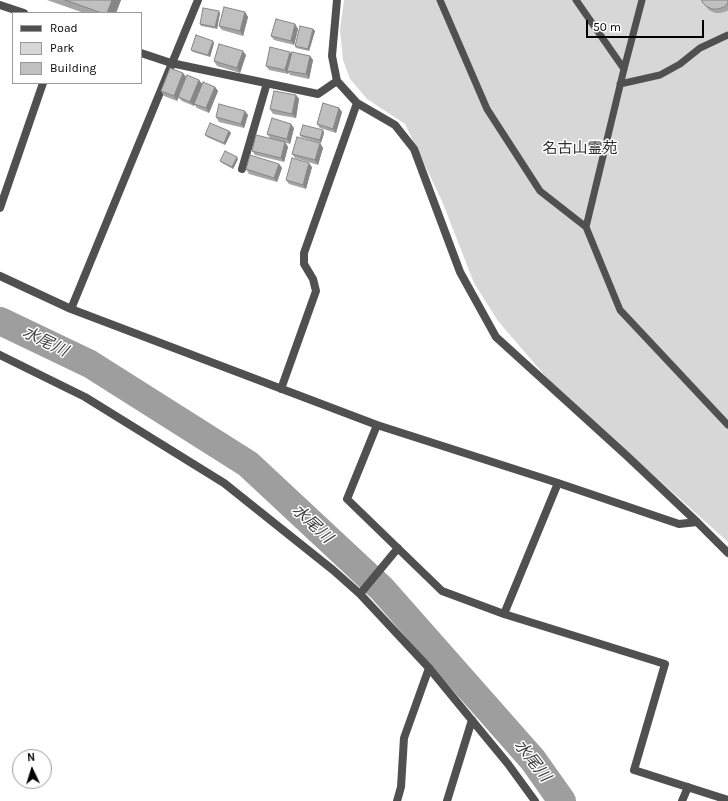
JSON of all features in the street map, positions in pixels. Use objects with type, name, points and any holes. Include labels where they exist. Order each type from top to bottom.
[{"type":"street","points":[[71,309],[198,0]]},
{"type":"street","points":[[337,0],[332,56],[337,81],[357,102],[395,125],[414,148],[460,272],[496,337],[627,456],[728,553]]},
{"type":"street","points":[[0,5],[21,12]]},
{"type":"street","points":[[142,53],[171,63],[318,94],[337,81]]},
{"type":"street","points":[[242,169],[267,83]]},
{"type":"street","points":[[0,208],[42,84]]},
{"type":"street","points":[[280,389],[316,291],[313,279],[304,264],[304,253],[357,102]]},
{"type":"street","points":[[0,276],[71,309],[377,425],[679,524],[697,522]]},
{"type":"street","points":[[0,355],[85,397],[224,483],[333,570],[360,594],[429,668],[508,764],[535,801]]},
{"type":"street","points":[[377,425],[347,499],[442,591],[504,614],[665,664],[634,770],[728,800]]},
{"type":"street","points":[[504,614],[558,484]]},
{"type":"street","points":[[360,594],[398,548]]},
{"type":"street","points":[[397,801],[401,787],[404,738],[429,668]]},
{"type":"street","points":[[447,801],[472,720]]},
{"type":"street","points":[[682,801],[688,787]]},
{"type":"lane","points":[[440,0],[487,109],[540,191],[586,227],[620,310],[728,425]]},
{"type":"lane","points":[[576,0],[624,69]]},
{"type":"lane","points":[[586,227],[620,84],[642,0]]},
{"type":"lane","points":[[620,84],[660,75],[680,64],[700,48],[728,35]]},
{"type":"green space","name":"名古山霊苑","points":[[344,0],[728,0],[728,542],[552,384],[498,321],[474,283],[442,201],[405,124],[367,99],[350,79],[343,60],[340,30]]},
{"type":"building","points":[[65,0],[112,0],[107,12],[99,12]]},
{"type":"building","points":[[702,0],[728,0],[728,3],[724,7],[712,9],[706,6]]},
{"type":"building","points":[[224,7],[245,12],[240,31],[219,26]]},
{"type":"building","points":[[203,8],[219,11],[215,27],[200,24]]},
{"type":"building","points":[[276,19],[295,24],[291,41],[271,36]]},
{"type":"building","points":[[300,26],[313,29],[308,49],[295,46]]},
{"type":"building","points":[[196,35],[213,41],[208,55],[191,50]]},
{"type":"building","points":[[219,44],[243,51],[237,68],[214,61]]},
{"type":"building","points":[[270,47],[290,52],[285,70],[266,66]]},
{"type":"building","points":[[292,52],[310,56],[306,74],[287,71]]},
{"type":"building","points":[[170,68],[183,73],[174,96],[161,91]]},
{"type":"building","points":[[187,75],[199,80],[190,102],[178,97]]},
{"type":"building","points":[[203,82],[215,87],[206,108],[194,104]]},
{"type":"building","points":[[274,91],[296,95],[292,114],[270,109]]},
{"type":"building","points":[[323,103],[339,108],[333,129],[317,124]]},
{"type":"building","points":[[219,104],[245,111],[241,124],[216,117]]},
{"type":"building","points":[[272,118],[291,124],[287,139],[267,134]]},
{"type":"building","points":[[210,123],[229,131],[224,143],[205,135]]},
{"type":"building","points":[[303,125],[323,130],[320,140],[300,135]]},
{"type":"building","points":[[256,135],[285,142],[281,158],[252,151]]},
{"type":"building","points":[[297,137],[320,143],[315,160],[292,154]]},
{"type":"building","points":[[225,151],[237,157],[232,167],[220,161]]},
{"type":"building","points":[[250,155],[279,164],[274,178],[246,169]]},
{"type":"building","points":[[292,158],[309,163],[303,185],[286,180]]},
{"type":"waterway","name":"水尾川","points":[[0,321],[90,364],[248,464],[382,589],[533,760],[562,801]]}]
